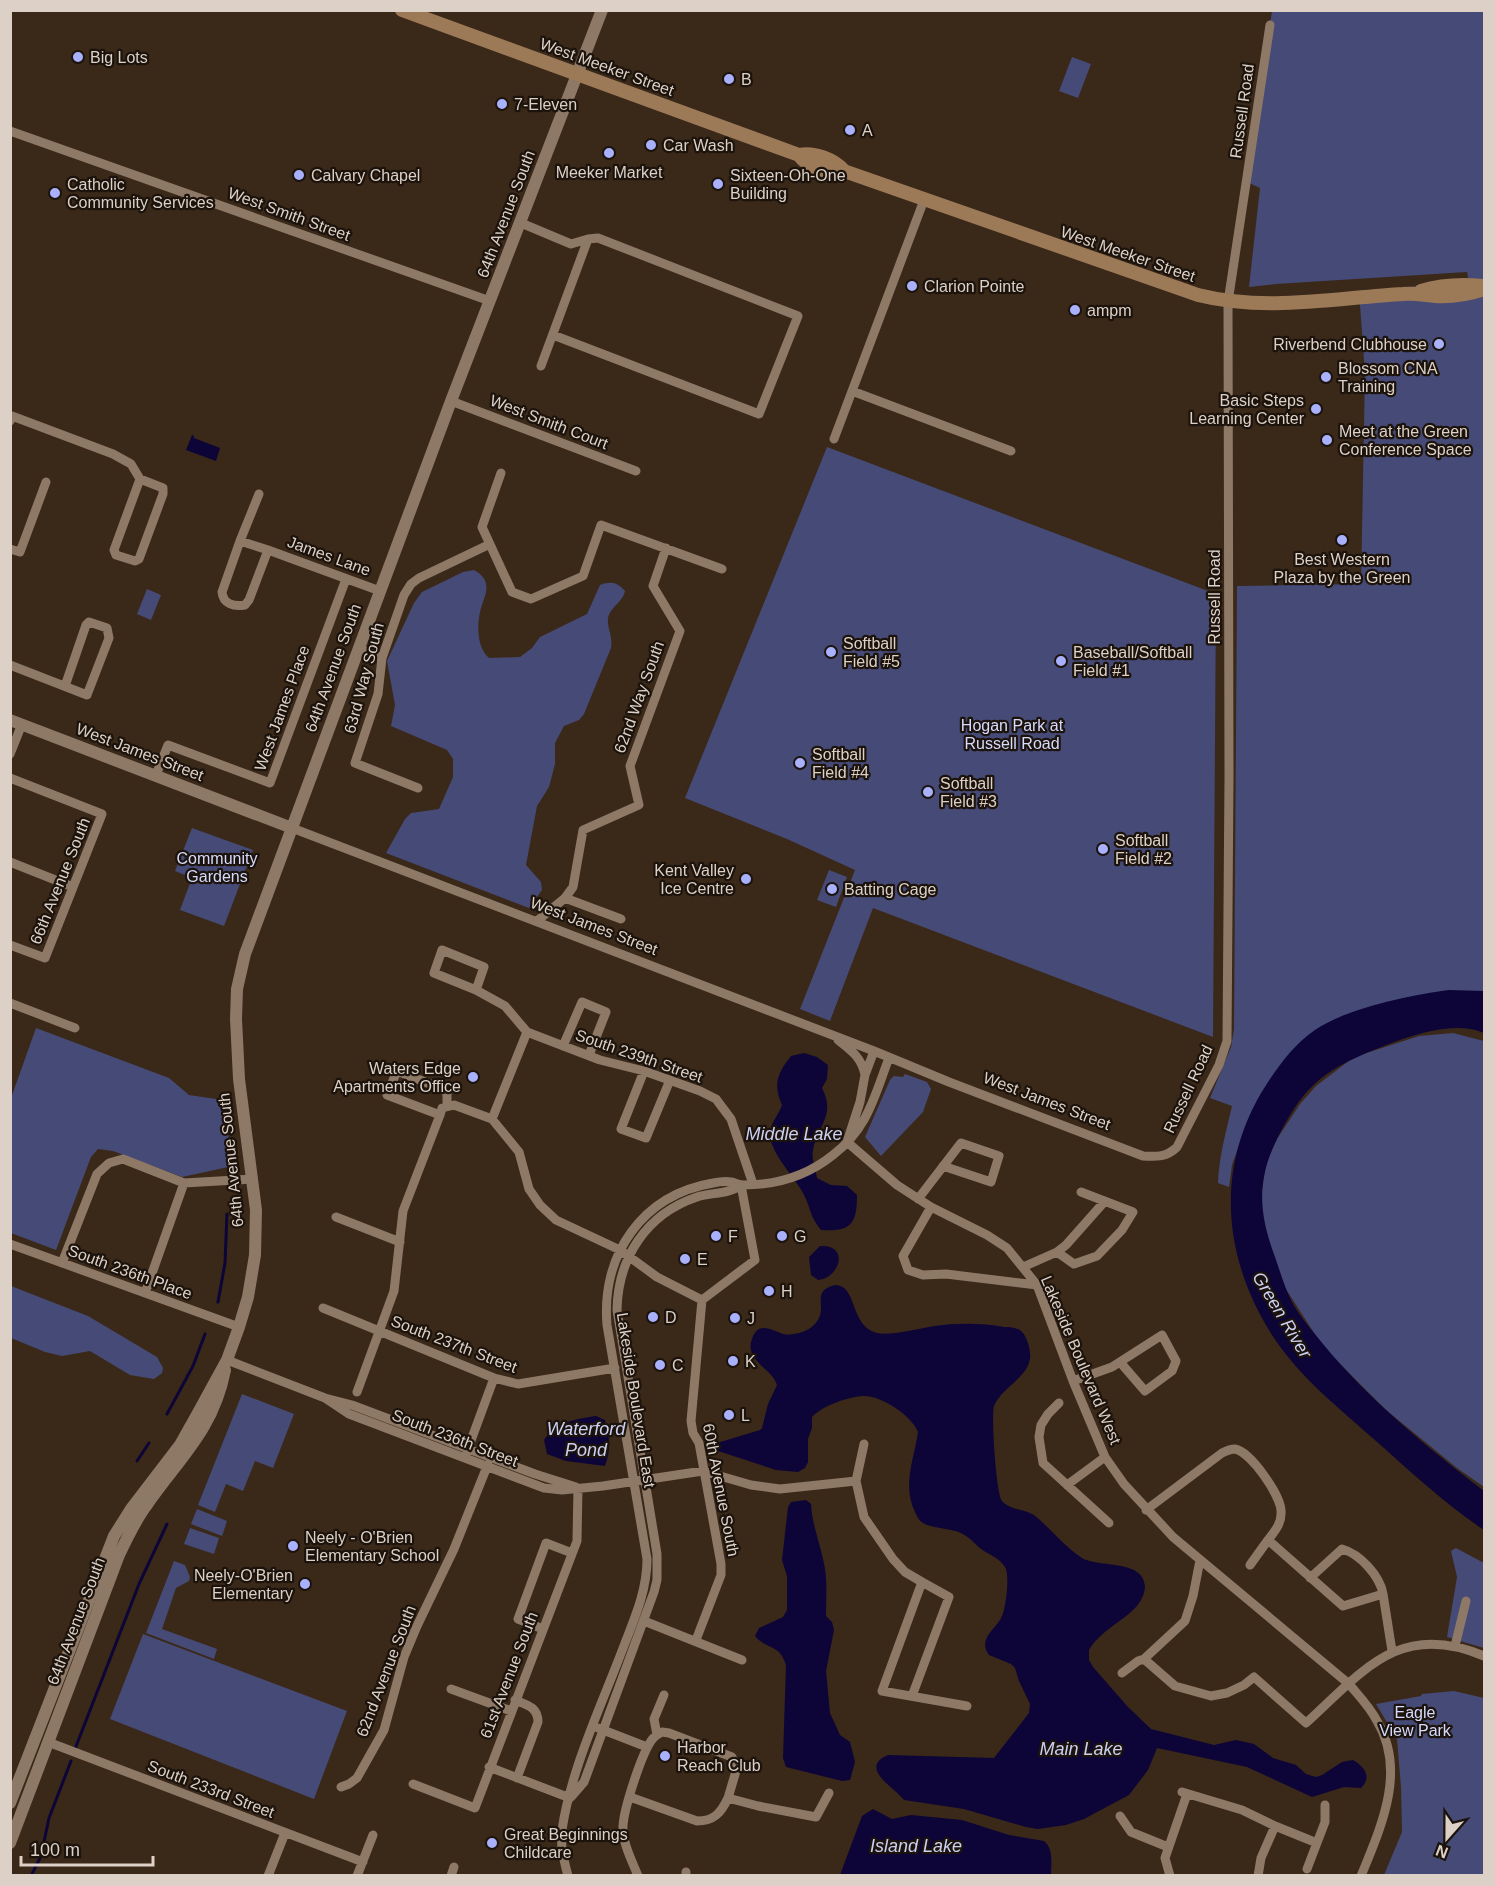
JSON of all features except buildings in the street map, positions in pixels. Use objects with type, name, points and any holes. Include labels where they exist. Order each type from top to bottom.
[{"type":"main road","name":"West Meeker Street","points":[[402,10],[799,155],[809,153],[816,155],[838,163],[844,171],[1198,296],[1250,304],[1413,294],[1445,296],[1467,294],[1485,287]]},
{"type":"street","name":"64th Avenue South","points":[[10,1843],[119,1555],[133,1524],[200,1435],[220,1392],[227,1360],[250,1288],[255,1255],[256,1210],[239,1079],[236,1018],[237,989],[245,954],[451,401],[602,10]]},
{"type":"street","name":"Russell Road","points":[[1166,1155],[1177,1147],[1219,1065],[1227,1041],[1228,302],[1270,25]]},
{"type":"street","name":"West Smith Street","points":[[10,131],[490,301]]},
{"type":"street","points":[[834,439],[924,200]]},
{"type":"street","points":[[520,223],[572,244],[598,238],[798,316],[759,414],[553,335]]},
{"type":"street","points":[[541,366],[588,239]]},
{"type":"street","points":[[852,391],[1011,451]]},
{"type":"street","name":"West Smith Court","points":[[451,401],[636,471]]},
{"type":"street","points":[[11,419],[113,454],[131,464],[140,479],[162,488],[163,494],[139,559],[135,561],[116,555],[114,550],[140,479]]},
{"type":"street","points":[[501,473],[482,522],[512,592],[531,599],[582,576],[602,525],[722,568]]},
{"type":"street","points":[[10,549],[20,552],[46,482]]},
{"type":"street","points":[[259,494],[222,592],[222,597],[228,603],[237,607],[249,600],[268,550]]},
{"type":"street","name":"James Lane","points":[[240,541],[380,591]]},
{"type":"street","name":"63rd Way South","points":[[418,788],[355,763],[378,694],[382,658],[404,595],[411,585],[419,578],[490,544]]},
{"type":"street","name":"62nd Way South","points":[[537,921],[565,898],[573,887],[583,830],[639,805],[630,766],[680,631],[653,586],[666,548]]},
{"type":"street","name":"West James Place","points":[[156,775],[168,745],[270,783],[346,579]]},
{"type":"street","points":[[10,665],[87,695],[110,638],[107,628],[96,623],[89,622],[86,625],[65,686]]},
{"type":"street","points":[[358,648],[382,658]]},
{"type":"street","points":[[10,754],[16,722]]},
{"type":"street","name":"West James Street","points":[[16,722],[874,1050],[889,1058],[1143,1156],[1166,1155]]},
{"type":"street","name":"66th Avenue South","points":[[10,778],[102,814],[45,958],[10,945]]},
{"type":"street","points":[[10,862],[73,887]]},
{"type":"street","points":[[565,898],[621,919]]},
{"type":"street","name":"South 239th Street","points":[[476,990],[484,967],[442,950],[434,973],[476,990],[505,1006],[527,1032],[589,1055],[670,1080],[716,1099],[731,1119],[753,1184]]},
{"type":"street","points":[[563,1046],[582,1002],[606,1012],[589,1055]]},
{"type":"street","points":[[10,1003],[75,1028]]},
{"type":"street","points":[[492,1119],[527,1032]]},
{"type":"street","points":[[831,1034],[858,1057],[865,1075]]},
{"type":"street","points":[[847,1142],[874,1050]]},
{"type":"street","name":"Lakeside Boulevard East","points":[[568,1875],[563,1856],[561,1832],[574,1778],[635,1617],[647,1576],[647,1559],[606,1325],[606,1299],[610,1274],[620,1250],[642,1219],[672,1197],[715,1183],[730,1182],[741,1185],[791,1178],[805,1173],[835,1154],[860,1128],[866,1118],[889,1058]]},
{"type":"street","points":[[440,1115],[387,1095],[397,1071],[443,1089],[447,1094],[447,1106]]},
{"type":"street","points":[[644,1071],[621,1130],[646,1138],[670,1080]]},
{"type":"street","points":[[357,1392],[396,1282],[403,1211],[442,1108],[454,1105],[492,1119],[519,1152],[529,1189],[540,1205],[563,1224],[620,1250],[657,1277],[702,1300],[755,1260],[741,1185]]},
{"type":"street","name":"Lakeside Boulevard West","points":[[847,1142],[897,1185],[918,1199],[1007,1248],[1037,1285],[1073,1381],[1105,1457],[1124,1484],[1146,1510],[1200,1560],[1349,1684],[1366,1704],[1379,1723],[1387,1743],[1390,1764],[1387,1806],[1361,1875]]},
{"type":"street","points":[[918,1199],[943,1166],[962,1143],[999,1156],[991,1182],[943,1166]]},
{"type":"street","points":[[62,1263],[97,1173],[109,1162],[123,1160],[184,1183],[253,1179]]},
{"type":"street","points":[[145,1293],[184,1183]]},
{"type":"street","name":"Lakeside Boulevard East","points":[[570,1798],[584,1782],[604,1730],[654,1592],[658,1565],[617,1310],[619,1283],[628,1256],[646,1230],[670,1209],[700,1196],[732,1191],[741,1185]]},
{"type":"street","points":[[1057,1252],[1074,1263],[1097,1256],[1122,1230],[1133,1212],[1081,1192]]},
{"type":"street","points":[[1023,1267],[1057,1252],[1066,1245],[1105,1202]]},
{"type":"street","points":[[931,1207],[903,1256],[908,1269],[923,1275],[946,1274],[1037,1285]]},
{"type":"street","points":[[336,1217],[400,1242]]},
{"type":"street","name":"South 236th Place","points":[[10,1244],[239,1327]]},
{"type":"street","name":"60th Avenue South","points":[[696,1640],[721,1575],[721,1564],[699,1443],[693,1433],[691,1421],[702,1300]]},
{"type":"street","name":"South 237th Street","points":[[322,1308],[494,1378],[518,1384],[615,1368]]},
{"type":"street","points":[[1073,1381],[1112,1367],[1162,1335],[1176,1360],[1172,1371],[1145,1391],[1120,1362]]},
{"type":"street","name":"64th Avenue South","points":[[10,1803],[114,1536],[131,1509],[180,1445],[227,1360]]},
{"type":"street","name":"South 236th Street","points":[[227,1360],[325,1398],[352,1405],[466,1453],[486,1467],[544,1488],[562,1490],[703,1471],[751,1485],[780,1489],[856,1481]]},
{"type":"street","points":[[466,1453],[494,1378]]},
{"type":"street","points":[[1059,1403],[1041,1425],[1038,1437],[1043,1463],[1108,1523]]},
{"type":"street","points":[[864,1444],[856,1481],[864,1517],[878,1539],[905,1572],[948,1597],[912,1696]]},
{"type":"street","points":[[1146,1510],[1222,1453],[1233,1449],[1241,1451],[1268,1481],[1280,1502],[1281,1509],[1279,1524],[1250,1564]]},
{"type":"street","name":"South 236th Street","points":[[466,1453],[490,1457],[578,1488]]},
{"type":"street","name":"62nd Avenue South","points":[[341,1787],[357,1778],[384,1730],[408,1647],[454,1550],[490,1457]]},
{"type":"street","points":[[1067,1485],[1105,1457]]},
{"type":"street","name":"61st Avenue South","points":[[413,1784],[475,1808],[572,1553],[578,1532],[578,1488]]},
{"type":"street","points":[[1268,1540],[1343,1606],[1383,1594]]},
{"type":"street","points":[[543,1629],[519,1619],[546,1543],[572,1553]]},
{"type":"street","points":[[1310,1578],[1342,1549],[1378,1578],[1383,1594],[1392,1651]]},
{"type":"street","points":[[1122,1673],[1144,1659],[1185,1621],[1194,1596],[1200,1560]]},
{"type":"street","points":[[922,1582],[882,1691],[967,1706]]},
{"type":"street","points":[[1455,1646],[1466,1601]]},
{"type":"street","points":[[644,1621],[742,1660]]},
{"type":"street","points":[[1144,1659],[1175,1686],[1211,1696],[1227,1694],[1254,1677],[1306,1723],[1375,1661],[1392,1651],[1416,1645],[1436,1644],[1455,1646],[1485,1656]]},
{"type":"street","points":[[451,1689],[511,1711]]},
{"type":"street","points":[[630,1797],[697,1821],[707,1821],[716,1817],[728,1798],[736,1771],[732,1757],[660,1733],[654,1719],[664,1695]]},
{"type":"street","points":[[515,1700],[533,1707],[538,1714],[538,1722],[517,1778]]},
{"type":"street","points":[[593,1726],[647,1747]]},
{"type":"street","points":[[638,1875],[622,1828],[647,1747],[660,1733]]},
{"type":"street","name":"South 233rd Street","points":[[48,1742],[363,1862]]},
{"type":"street","points":[[489,1767],[570,1798]]},
{"type":"street","points":[[728,1798],[816,1817],[829,1793]]},
{"type":"street","points":[[1170,1875],[1165,1858],[1185,1793],[1242,1810],[1317,1843]]},
{"type":"street","points":[[1307,1869],[1324,1822],[1325,1805]]},
{"type":"street","points":[[1120,1816],[1131,1832],[1168,1847]]},
{"type":"street","points":[[1258,1875],[1261,1858],[1275,1826]]},
{"type":"street","points":[[268,1875],[285,1833]]},
{"type":"street","points":[[357,1875],[373,1835]]},
{"type":"green space","points":[[1272,11],[1484,11],[1484,994],[1440,994],[1246,1126],[1232,1165],[1229,1187],[1218,1183],[1221,1154],[1232,1106],[1210,1098],[1231,1047],[1234,1029],[1237,586],[1361,584],[1365,374],[1359,291],[1469,282],[1467,272],[1249,287],[1260,188],[1247,182]]},
{"type":"green space","points":[[1072,57],[1091,64],[1078,98],[1059,91]]},
{"type":"green space","name":"Hogan Park at Russell Road","points":[[827,447],[1216,594],[1213,1037],[873,908],[830,1021],[800,1009],[855,870],[787,839],[685,798]]},
{"type":"green space","points":[[474,570],[486,584],[478,630],[480,643],[489,658],[520,657],[532,648],[540,637],[587,614],[600,585],[614,583],[625,591],[609,615],[611,648],[584,714],[579,720],[564,726],[555,743],[555,764],[549,787],[537,806],[526,865],[541,882],[542,890],[529,908],[386,853],[405,819],[411,813],[439,809],[453,777],[453,759],[447,750],[391,726],[395,705],[387,661],[414,603],[422,592],[463,572]]},
{"type":"green space","points":[[147,589],[161,595],[151,620],[137,614]]},
{"type":"green space","name":"Community Gardens","points":[[192,828],[253,850],[224,926],[180,910],[192,878],[175,871]]},
{"type":"green space","name":"Batting Cage","points":[[829,870],[847,877],[836,907],[817,900]]},
{"type":"green space","points":[[36,1028],[169,1078],[189,1095],[223,1100],[233,1166],[182,1177],[113,1151],[98,1149],[91,1157],[56,1250],[11,1233],[11,1098]]},
{"type":"green space","points":[[1453,1033],[1484,1041],[1484,1487],[1386,1410],[1335,1359],[1316,1336],[1282,1283],[1262,1224],[1260,1204],[1266,1163],[1277,1139],[1300,1104],[1316,1086],[1354,1057],[1419,1036]]},
{"type":"green space","points":[[905,1074],[927,1082],[931,1089],[923,1112],[881,1156],[865,1137],[890,1080],[894,1076],[903,1077]]},
{"type":"green space","points":[[11,1286],[88,1316],[157,1357],[163,1368],[162,1373],[154,1379],[130,1375],[90,1351],[62,1356],[45,1352],[11,1338]]},
{"type":"green space","points":[[242,1394],[294,1414],[273,1468],[255,1461],[243,1491],[226,1484],[215,1512],[198,1505]]},
{"type":"green space","points":[[197,1509],[227,1521],[222,1536],[191,1524]]},
{"type":"green space","points":[[190,1528],[219,1538],[214,1554],[184,1544]]},
{"type":"green space","points":[[1456,1548],[1484,1563],[1484,1648],[1447,1637],[1457,1577],[1451,1551]]},
{"type":"green space","points":[[174,1561],[185,1565],[190,1577],[189,1581],[176,1588],[162,1629],[217,1649],[214,1659],[146,1633]]},
{"type":"green space","points":[[143,1634],[347,1711],[314,1799],[110,1719]]},
{"type":"green space","name":"Eagle View Park","points":[[1454,1691],[1484,1698],[1484,1875],[1384,1875],[1402,1832],[1401,1787],[1397,1739],[1376,1704],[1422,1694]]},
{"type":"water","points":[[192,435],[194,438],[220,448],[216,461],[186,450]]},
{"type":"water","name":"Green River","points":[[1449,990],[1484,991],[1484,1033],[1455,1028],[1423,1033],[1362,1055],[1333,1070],[1302,1098],[1277,1139],[1266,1169],[1262,1198],[1270,1241],[1286,1289],[1298,1312],[1341,1365],[1379,1404],[1484,1491],[1484,1530],[1428,1487],[1334,1404],[1283,1351],[1255,1304],[1242,1272],[1234,1239],[1231,1207],[1233,1174],[1240,1142],[1252,1110],[1270,1079],[1296,1046],[1315,1030],[1344,1015],[1398,999]]},
{"type":"water","name":"Middle Lake","points":[[804,1053],[817,1057],[828,1065],[827,1079],[822,1088],[826,1097],[827,1113],[815,1141],[813,1153],[817,1178],[831,1185],[847,1186],[857,1195],[854,1219],[846,1227],[839,1229],[821,1230],[814,1220],[803,1193],[777,1155],[770,1139],[771,1127],[782,1105],[777,1085],[782,1068],[791,1056]]},
{"type":"water","points":[[820,1246],[835,1250],[838,1261],[832,1274],[818,1280],[811,1275],[809,1257]]},
{"type":"water","name":"Main Lake","points":[[835,1285],[847,1292],[862,1323],[877,1333],[970,1324],[1013,1327],[1024,1334],[1029,1347],[1028,1365],[1018,1379],[998,1398],[993,1412],[1000,1495],[1002,1501],[1009,1506],[1034,1515],[1082,1558],[1129,1568],[1142,1577],[1145,1589],[1140,1603],[1094,1643],[1089,1650],[1089,1660],[1128,1707],[1151,1729],[1214,1745],[1236,1740],[1254,1744],[1273,1758],[1296,1765],[1306,1774],[1316,1777],[1342,1762],[1353,1760],[1366,1772],[1366,1780],[1361,1788],[1344,1787],[1312,1797],[1247,1767],[1157,1748],[1148,1770],[1129,1795],[1084,1819],[1066,1825],[1038,1829],[964,1809],[904,1800],[877,1772],[876,1766],[880,1760],[888,1755],[994,1758],[1029,1713],[1030,1704],[1015,1668],[989,1655],[985,1644],[1002,1616],[1007,1584],[1005,1567],[998,1559],[961,1533],[928,1525],[918,1518],[911,1502],[909,1482],[918,1432],[910,1420],[896,1408],[880,1399],[859,1396],[816,1413],[812,1417],[812,1428],[808,1439],[808,1462],[805,1468],[798,1472],[776,1470],[712,1449],[717,1443],[762,1428],[768,1404],[777,1385],[752,1353],[752,1339],[755,1333],[762,1328],[783,1334],[795,1334],[808,1330],[819,1319],[823,1292]]},
{"type":"water","name":"Waterford Pond","points":[[596,1416],[605,1420],[608,1432],[609,1449],[605,1466],[566,1461],[547,1454],[544,1440],[554,1429],[574,1420]]},
{"type":"water","points":[[806,1500],[811,1504],[825,1566],[826,1616],[832,1622],[834,1630],[826,1671],[830,1713],[840,1735],[850,1742],[855,1762],[850,1780],[842,1781],[786,1767],[783,1758],[786,1665],[777,1650],[755,1636],[759,1628],[783,1617],[787,1610],[787,1576],[782,1560],[788,1507],[791,1502]]},
{"type":"water","name":"Island Lake","points":[[873,1809],[892,1819],[911,1815],[962,1820],[1009,1835],[1044,1841],[1051,1852],[1051,1875],[840,1875],[862,1816]]},
{"type":"waterway","points":[[218,1302],[225,1263],[227,1214]]},
{"type":"waterway","points":[[167,1414],[193,1366],[205,1334]]},
{"type":"waterway","points":[[137,1461],[149,1443]]},
{"type":"waterway","points":[[75,1749],[139,1584],[167,1524]]},
{"type":"waterway","points":[[31,1876],[41,1856],[49,1818],[71,1761]]},
{"type":"place","name":"Big Lots","points":[[78,57]]},
{"type":"place","name":"B","points":[[729,79]]},
{"type":"place","name":"7-Eleven","points":[[502,104]]},
{"type":"place","name":"A","points":[[850,130]]},
{"type":"place","name":"Car Wash","points":[[651,145]]},
{"type":"place","name":"Meeker Market","points":[[609,153]]},
{"type":"place","name":"Calvary Chapel","points":[[299,175]]},
{"type":"place","name":"Sixteen-Oh-One Building","points":[[718,184]]},
{"type":"place","name":"Catholic Community Services","points":[[55,193]]},
{"type":"place","name":"Clarion Pointe","points":[[912,286]]},
{"type":"place","name":"ampm","points":[[1075,310]]},
{"type":"place","name":"Riverbend Clubhouse","points":[[1439,344]]},
{"type":"place","name":"Blossom CNA Training","points":[[1326,377]]},
{"type":"place","name":"Basic Steps Learning Center","points":[[1316,409]]},
{"type":"place","name":"Meet at the Green Conference Space","points":[[1327,440]]},
{"type":"place","name":"Best Western Plaza by the Green","points":[[1342,540]]},
{"type":"place","name":"Softball Field #5","points":[[831,652]]},
{"type":"place","name":"Baseball/Softball Field #1","points":[[1061,661]]},
{"type":"place","name":"Softball Field #4","points":[[800,763]]},
{"type":"place","name":"Softball Field #3","points":[[928,792]]},
{"type":"place","name":"Softball Field #2","points":[[1103,849]]},
{"type":"place","name":"Kent Valley Ice Centre","points":[[746,879]]},
{"type":"place","name":"Batting Cage","points":[[832,889]]},
{"type":"place","name":"Waters Edge Apartments Office","points":[[473,1077]]},
{"type":"place","name":"F","points":[[716,1236]]},
{"type":"place","name":"G","points":[[782,1236]]},
{"type":"place","name":"E","points":[[685,1259]]},
{"type":"place","name":"H","points":[[769,1291]]},
{"type":"place","name":"D","points":[[653,1317]]},
{"type":"place","name":"J","points":[[735,1318]]},
{"type":"place","name":"K","points":[[733,1361]]},
{"type":"place","name":"C","points":[[660,1365]]},
{"type":"place","name":"L","points":[[729,1415]]},
{"type":"place","name":"Neely - O'Brien Elementary School","points":[[293,1546]]},
{"type":"place","name":"Neely-O'Brien Elementary","points":[[305,1584]]},
{"type":"place","name":"Harbor Reach Club","points":[[665,1756]]},
{"type":"place","name":"Great Beginnings Childcare","points":[[492,1843]]}]
